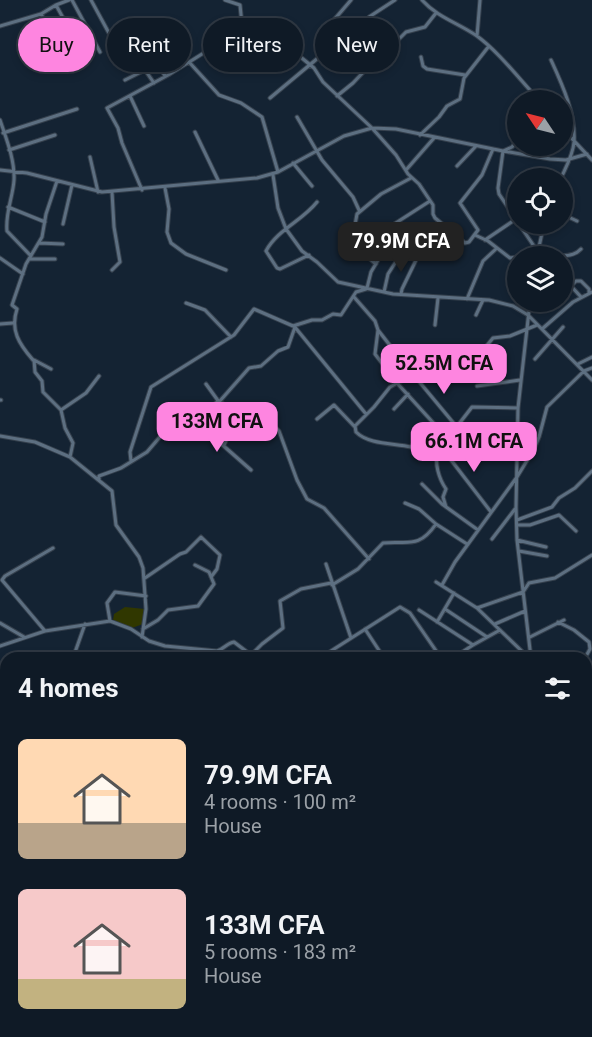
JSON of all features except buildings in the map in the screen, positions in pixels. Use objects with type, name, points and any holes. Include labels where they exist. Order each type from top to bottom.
[{"type":"street","points":[[0,26],[41,14],[70,0],[100,52]]},
{"type":"street","points":[[91,0],[107,29]]},
{"type":"street","points":[[225,0],[240,5],[241,18]]},
{"type":"street","points":[[270,98],[326,49],[328,25],[351,0]]},
{"type":"street","points":[[369,17],[396,0]]},
{"type":"street","points":[[422,0],[436,13],[477,36],[489,46],[529,90]]},
{"type":"street","points":[[477,36],[480,0]]},
{"type":"street","points":[[56,5],[63,18]]},
{"type":"street","points":[[337,96],[371,64],[388,55],[406,32],[425,27],[436,13]]},
{"type":"street","points":[[41,14],[43,18]]},
{"type":"street","points":[[420,135],[447,106],[460,99],[465,75],[489,46]]},
{"type":"street","points":[[421,57],[423,66],[427,69],[465,75]]},
{"type":"street","points":[[303,59],[316,69],[323,82],[396,154],[405,171],[419,184],[433,205],[435,218],[463,242],[468,243],[478,228],[460,203],[482,174],[493,149]]},
{"type":"street","points":[[551,60],[567,101],[573,127],[574,141],[566,168]]},
{"type":"street","points":[[191,64],[219,95],[241,103],[262,117],[278,172]]},
{"type":"street","points":[[125,80],[146,70],[154,83]]},
{"type":"street","points":[[162,72],[165,76]]},
{"type":"street","points":[[142,189],[118,128],[108,111],[109,107],[172,72]]},
{"type":"street","points":[[130,96],[144,126]]},
{"type":"street","points":[[3,133],[77,109]]},
{"type":"street","points":[[297,117],[316,150],[353,197],[359,210]]},
{"type":"street","points":[[0,120],[14,170],[7,231],[30,257],[55,259]]},
{"type":"street","points":[[0,170],[14,170],[98,192],[257,178],[278,172],[344,136],[372,128],[390,129],[550,159],[587,154]]},
{"type":"street","points":[[195,132],[218,180]]},
{"type":"street","points":[[9,150],[56,135]]},
{"type":"street","points":[[405,171],[434,138]]},
{"type":"street","points":[[574,141],[592,160]]},
{"type":"street","points":[[457,166],[476,146]]},
{"type":"street","points":[[503,152],[507,150]]},
{"type":"street","points":[[503,152],[498,191],[507,205]]},
{"type":"street","points":[[90,157],[98,192]]},
{"type":"street","points":[[293,163],[312,186]]},
{"type":"street","points":[[273,174],[278,208],[286,229],[299,248],[338,282],[384,292],[483,300],[509,305],[528,315],[592,380]]},
{"type":"street","points":[[375,264],[359,250],[356,217],[359,210],[381,194],[411,178]]},
{"type":"street","points":[[51,369],[34,360],[22,347],[13,323],[17,309],[12,305],[30,257],[44,233],[57,181]]},
{"type":"street","points":[[63,224],[72,185]]},
{"type":"street","points":[[165,187],[169,209],[167,232],[171,243],[186,254],[226,270]]},
{"type":"street","points":[[112,192],[120,262],[112,270]]},
{"type":"street","points":[[367,288],[375,264],[381,255],[389,226],[430,201]]},
{"type":"street","points":[[309,255],[282,268],[277,268],[267,250],[286,229],[307,214],[317,202]]},
{"type":"street","points":[[8,207],[45,222]]},
{"type":"street","points":[[573,219],[577,221]]},
{"type":"street","points":[[485,240],[507,227]]},
{"type":"street","points":[[475,235],[507,255]]},
{"type":"street","points":[[39,243],[63,244]]},
{"type":"street","points":[[467,299],[483,261],[497,248]]},
{"type":"street","points":[[384,292],[388,274],[404,249]]},
{"type":"street","points":[[573,254],[581,249]]},
{"type":"street","points":[[401,294],[418,256]]},
{"type":"street","points":[[0,258],[23,274]]},
{"type":"street","points":[[542,329],[582,296],[591,292],[578,280],[571,285],[582,296]]},
{"type":"street","points":[[582,296],[584,285]]},
{"type":"street","points":[[295,327],[312,320],[322,320],[333,314],[341,315],[353,296],[358,291],[367,288]]},
{"type":"street","points":[[353,296],[375,321],[378,330],[415,378],[456,426]]},
{"type":"street","points":[[435,325],[438,298]]},
{"type":"street","points":[[476,315],[483,300]]},
{"type":"street","points":[[186,303],[205,310],[231,337]]},
{"type":"street","points":[[131,461],[130,452],[151,387],[231,337],[254,308],[295,327],[366,414]]},
{"type":"street","points":[[528,312],[519,380],[516,507],[517,540],[530,652]]},
{"type":"street","points":[[0,324],[13,323]]},
{"type":"street","points":[[355,427],[388,388],[396,383],[424,376],[437,369],[448,354],[485,349],[493,338],[507,337],[537,325]]},
{"type":"street","points":[[100,481],[99,476],[121,468],[147,452],[165,431],[210,409],[249,368],[261,366],[278,351],[290,345],[295,327]]},
{"type":"street","points":[[536,358],[563,327]]},
{"type":"street","points":[[378,330],[375,354],[396,383],[447,438]]},
{"type":"street","points":[[578,364],[592,357]]},
{"type":"street","points":[[34,360],[35,372],[42,381],[43,392],[61,410],[73,443],[70,457]]},
{"type":"street","points":[[442,585],[468,544],[517,477],[539,437],[547,407],[584,371],[592,368]]},
{"type":"street","points":[[61,410],[86,393],[99,376]]},
{"type":"street","points":[[477,386],[519,380]]},
{"type":"street","points":[[206,384],[219,401],[279,431],[297,480],[307,499],[324,508],[369,559]]},
{"type":"street","points":[[394,409],[408,394]]},
{"type":"street","points":[[317,419],[334,405],[355,427],[360,436],[411,447],[417,440],[441,447],[491,512]]},
{"type":"street","points":[[446,507],[443,496],[446,489],[436,468],[436,456],[447,438],[472,407],[518,408]]},
{"type":"street","points":[[224,445],[240,411]]},
{"type":"street","points":[[201,415],[198,420],[251,470]]},
{"type":"street","points":[[0,436],[35,442],[70,457],[112,491],[116,525],[139,557],[145,579],[146,596],[142,637]]},
{"type":"street","points":[[517,520],[552,507],[559,498],[575,488],[592,471]]},
{"type":"street","points":[[422,484],[446,507],[478,530]]},
{"type":"street","points":[[405,503],[419,509],[436,524],[468,544]]},
{"type":"street","points":[[492,539],[516,507]]},
{"type":"street","points":[[517,525],[530,525],[559,515],[576,531]]},
{"type":"street","points":[[256,652],[262,644],[283,628],[280,600],[301,590],[331,584],[358,569],[383,543],[415,541],[430,532],[436,524]]},
{"type":"street","points":[[145,579],[186,552],[201,537],[220,554],[211,577]]},
{"type":"street","points":[[517,540],[546,547]]},
{"type":"street","points":[[45,631],[2,580],[53,548]]},
{"type":"street","points":[[519,551],[547,556]]},
{"type":"street","points":[[477,608],[523,592],[529,583],[555,578],[592,555]]},
{"type":"street","points":[[326,564],[351,638]]},
{"type":"street","points":[[143,629],[168,610],[197,607],[214,586],[209,572],[195,565]]},
{"type":"street","points":[[436,582],[477,608],[524,652]]},
{"type":"street","points":[[110,621],[107,603],[115,591],[146,596]]},
{"type":"street","points":[[437,622],[454,593]]},
{"type":"street","points":[[329,652],[395,609],[405,608],[437,652]]},
{"type":"street","points":[[444,609],[487,637]]},
{"type":"street","points":[[419,610],[473,645]]},
{"type":"street","points":[[495,624],[525,612]]},
{"type":"street","points":[[530,637],[564,620]]},
{"type":"street","points":[[0,646],[45,631],[110,621],[165,646],[209,651],[223,650],[230,642],[234,642],[247,652]]},
{"type":"street","points":[[558,622],[574,630],[589,642],[588,652]]},
{"type":"street","points":[[0,623],[24,637]]},
{"type":"street","points":[[75,652],[85,624]]},
{"type":"street","points":[[365,629],[380,652]]},
{"type":"street","points":[[462,652],[500,630]]},
{"type":"green space","points":[[125,607],[145,609],[143,624],[132,628],[113,620],[114,614]]}]
